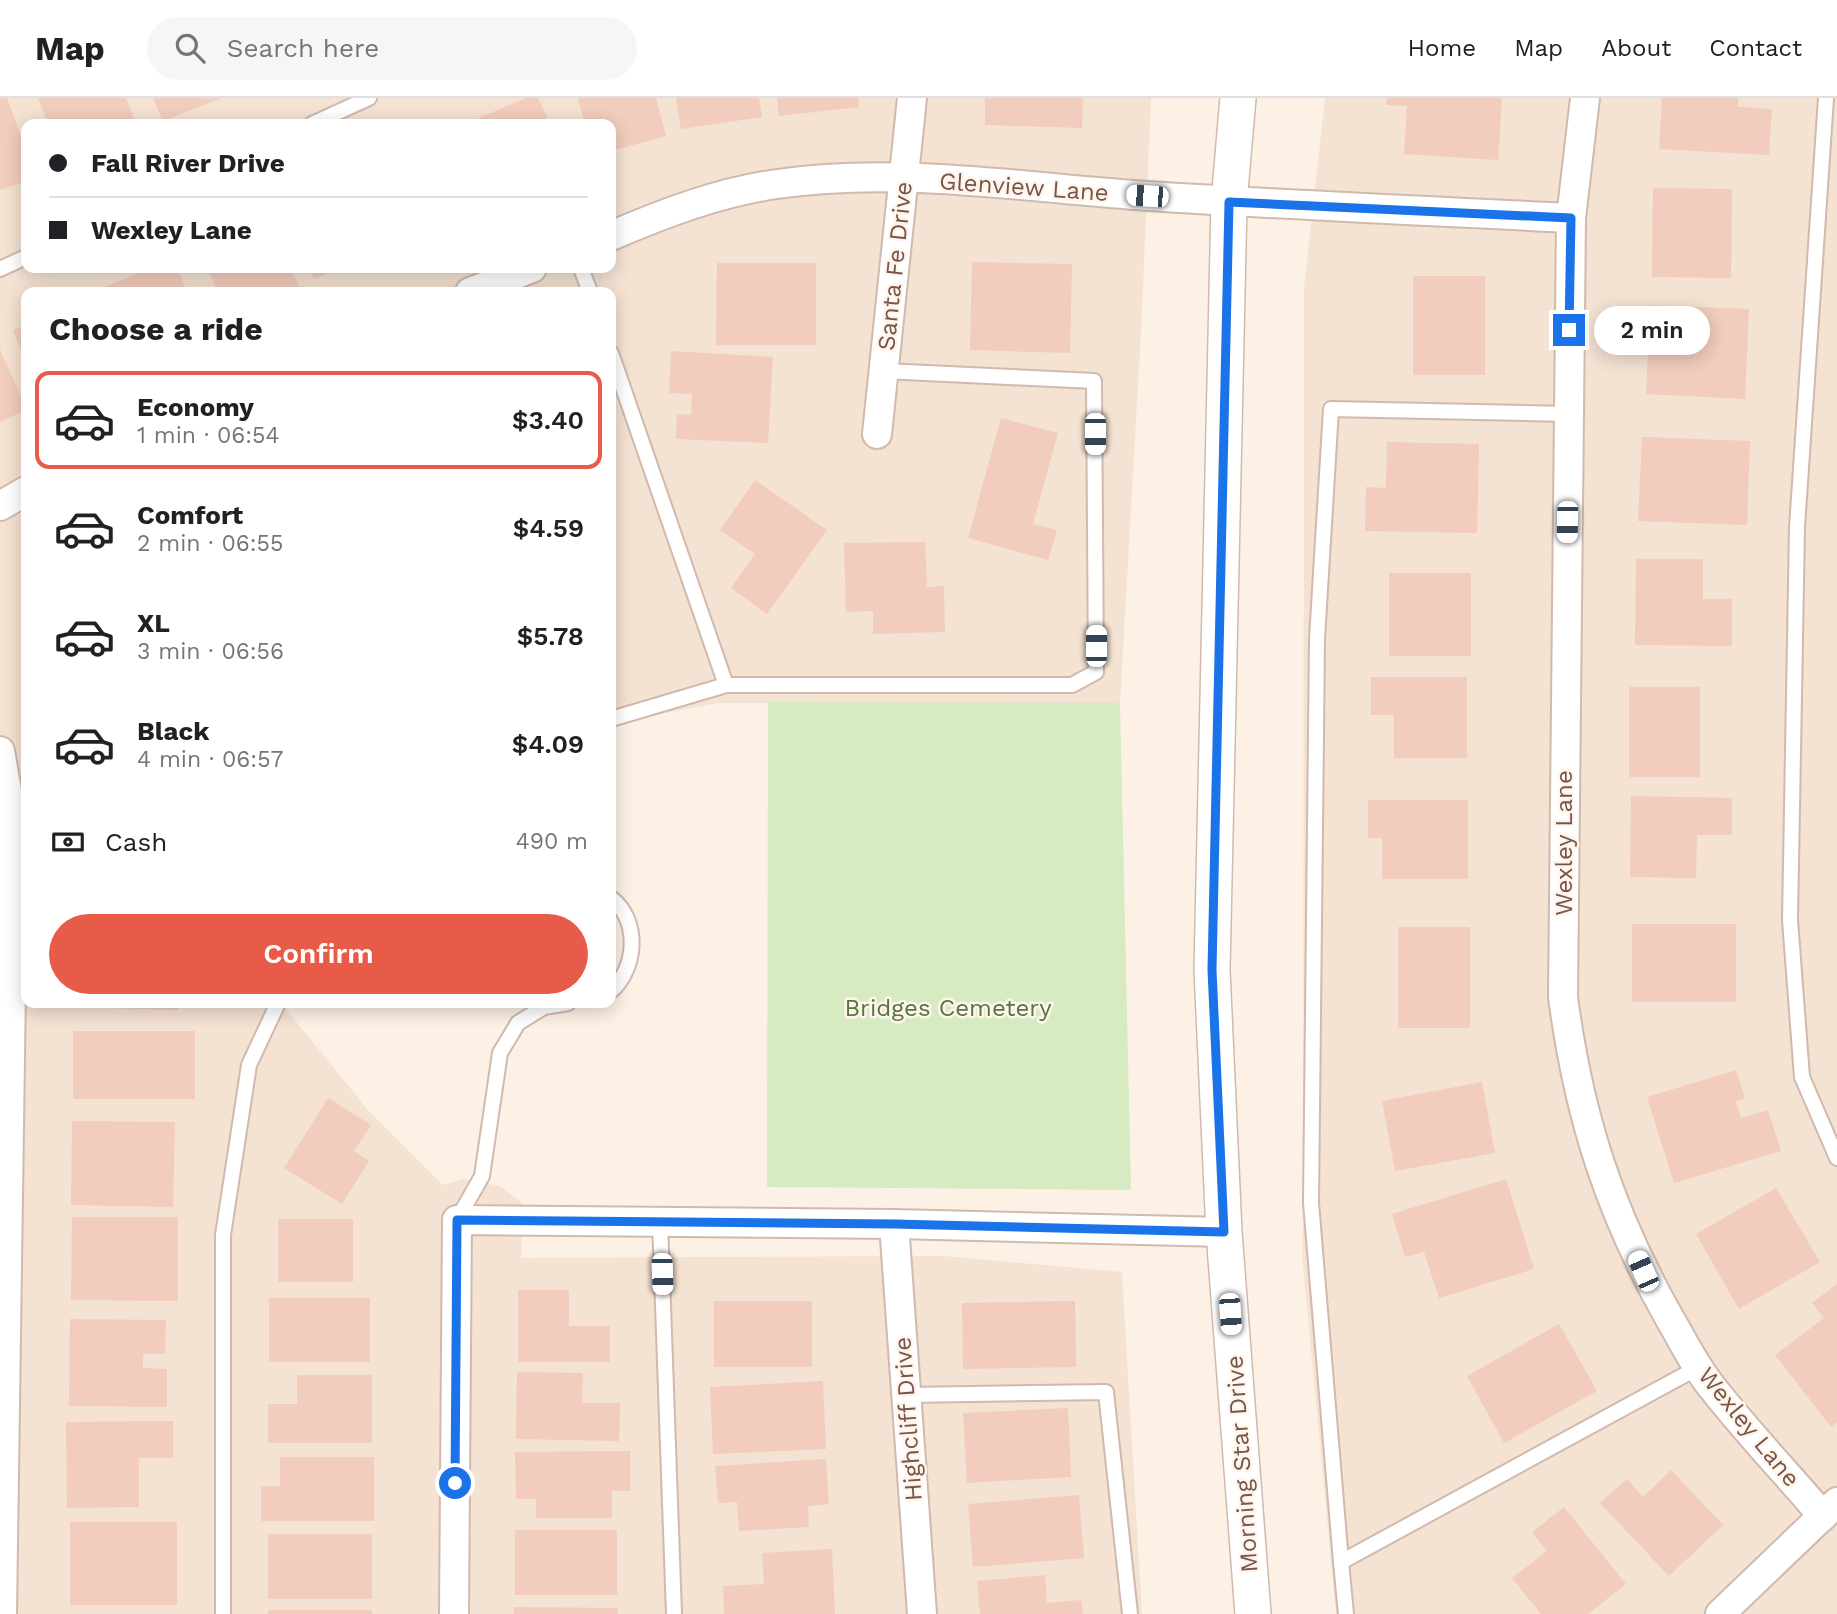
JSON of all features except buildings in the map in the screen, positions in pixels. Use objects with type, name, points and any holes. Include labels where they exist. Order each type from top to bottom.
[{"type":"street","name":"Santa Fe Drive","points":[[877,434],[912,98]]},
{"type":"street","name":"Morning Star Drive","points":[[1238,98],[1229,202],[1212,970],[1224,1232],[1253,1614]]},
{"type":"street","name":"Wexley Lane","points":[[1585,98],[1571,218],[1568,414],[1563,998],[1571,1056],[1579,1098],[1609,1193],[1643,1271],[1713,1390],[1830,1509]]},
{"type":"street","name":"Glenview Lane","points":[[616,234],[653,218],[776,184],[843,178],[905,179],[1229,202],[1571,218]]},
{"type":"street","points":[[483,287],[519,273]]},
{"type":"street","points":[[0,506],[21,494]]},
{"type":"street","points":[[1,757],[9,802],[12,918],[4,1043],[2,1614]]},
{"type":"street","points":[[454,1614],[457,1220],[894,1224],[1224,1232]]},
{"type":"street","name":"Highcliff Drive","points":[[894,1224],[922,1614]]},
{"type":"street","points":[[1720,1614],[1830,1509]]},
{"type":"lane","points":[[323,119],[369,98]]},
{"type":"lane","points":[[1826,98],[1797,527],[1790,920],[1802,1077],[1837,1158]]},
{"type":"lane","points":[[0,269],[21,259]]},
{"type":"lane","points":[[616,368],[726,685]]},
{"type":"lane","points":[[616,718],[726,685],[1072,685],[1096,672],[1094,381],[884,371]]},
{"type":"lane","points":[[1346,1614],[1311,1203],[1317,639],[1331,409],[1568,414]]},
{"type":"lane","points":[[616,902],[633,931],[628,967],[616,985]]},
{"type":"lane","points":[[223,1614],[223,1235],[249,1065],[276,1008]]},
{"type":"lane","points":[[457,1220],[482,1176],[500,1053],[528,1009]]},
{"type":"lane","points":[[660,1221],[674,1614]]},
{"type":"lane","points":[[1341,1562],[1699,1367]]},
{"type":"lane","points":[[906,1395],[1106,1392],[1130,1614]]},
{"type":"shaded area","points":[[0,98],[1151,98],[1120,703],[718,703],[639,718],[616,726],[616,287],[21,287],[21,1008],[286,1008],[368,1110],[443,1185],[463,1179],[500,1186],[522,1203],[521,1258],[943,1256],[1122,1272],[1142,1614],[0,1614]]},
{"type":"shaded area","points":[[1325,98],[1837,98],[1837,1614],[1336,1614],[1303,1265],[1304,288]]},
{"type":"green space","name":"Bridges Cemetery","points":[[768,702],[1120,703],[1131,1190],[767,1187]]},
{"type":"route","points":[[455,1483],[457,1220],[894,1224],[1224,1232],[1212,970],[1229,202],[1571,218],[1569,330]]}]
